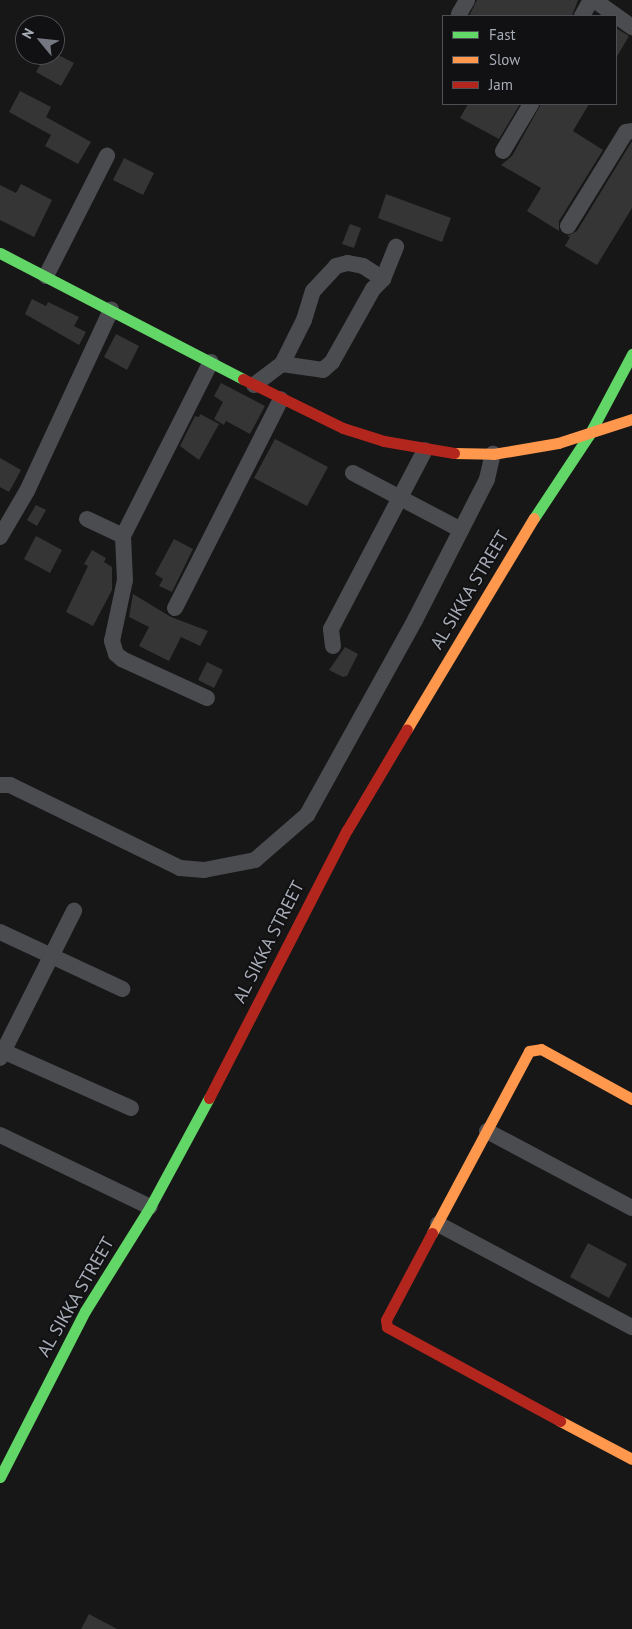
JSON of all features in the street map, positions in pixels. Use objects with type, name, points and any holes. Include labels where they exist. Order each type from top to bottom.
[{"type":"street","points":[[583,15],[593,0],[615,15]]},
{"type":"street","points":[[617,17],[632,27]]},
{"type":"street","points":[[503,151],[530,105]]},
{"type":"street","points":[[568,226],[626,132],[632,131]]},
{"type":"street","points":[[46,276],[107,156]]},
{"type":"street","points":[[282,364],[323,370],[332,362],[373,288],[383,278],[396,246]]},
{"type":"street","points":[[0,253],[281,399],[363,435],[426,450],[494,454],[537,448],[589,435],[632,419]]},
{"type":"street","points":[[254,385],[282,364],[304,320],[313,291],[336,266],[348,263],[364,266],[383,278]]},
{"type":"street","points":[[0,537],[36,473],[112,310]]},
{"type":"street","name":"AL SIKKA STREET","points":[[2,1471],[85,1311],[150,1207],[347,830],[514,548],[589,435],[632,354]]},
{"type":"street","points":[[207,698],[116,654],[112,641],[125,580],[123,536],[211,362]]},
{"type":"street","points":[[175,608],[281,399]]},
{"type":"street","points":[[333,646],[330,629],[426,450]]},
{"type":"street","points":[[0,785],[10,785],[180,868],[204,870],[255,860],[307,815],[461,530],[487,479],[494,454]]},
{"type":"street","points":[[353,473],[461,530]]},
{"type":"street","points":[[86,519],[123,536]]},
{"type":"street","points":[[74,910],[2,1055],[132,1108]]},
{"type":"street","points":[[0,932],[122,989]]},
{"type":"street","points":[[632,1099],[541,1049],[532,1049],[438,1224],[388,1312],[387,1327],[632,1459]]},
{"type":"street","points":[[487,1131],[632,1208]]},
{"type":"street","points":[[0,1135],[150,1207]]},
{"type":"street","points":[[438,1224],[632,1327]]},
{"type":"building","points":[[477,0],[578,0],[572,15],[470,15]]},
{"type":"building","points":[[617,29],[629,36],[617,56]]},
{"type":"building","points":[[65,58],[74,63],[61,86],[36,72],[40,65],[65,65]]},
{"type":"building","points":[[20,91],[51,107],[46,117],[91,142],[78,164],[45,146],[51,135],[9,112]]},
{"type":"building","points":[[467,105],[519,105],[499,139],[460,118]]},
{"type":"building","points":[[540,105],[588,105],[573,131],[603,150],[559,221],[559,231],[527,211],[541,188],[501,165],[512,156]]},
{"type":"building","points":[[632,141],[632,208],[597,265],[565,246],[570,237],[567,236],[577,231]]},
{"type":"building","points":[[124,158],[154,173],[143,195],[113,180]]},
{"type":"building","points":[[21,184],[52,200],[34,237],[0,220],[0,185],[16,193]]},
{"type":"building","points":[[386,194],[451,218],[442,242],[378,218]]},
{"type":"building","points":[[350,224],[361,228],[354,248],[342,244]]},
{"type":"building","points":[[32,299],[46,306],[48,302],[79,317],[74,326],[86,332],[79,345],[25,314]]},
{"type":"building","points":[[116,334],[139,346],[127,370],[104,357]]},
{"type":"building","points":[[221,383],[265,406],[250,434],[226,421],[224,425],[214,419],[223,402],[214,396]]},
{"type":"building","points":[[200,414],[219,424],[199,460],[180,446],[195,416],[199,417]]},
{"type":"building","points":[[275,439],[328,467],[307,506],[254,478]]},
{"type":"building","points":[[0,458],[21,470],[9,492],[0,487]]},
{"type":"building","points":[[36,505],[46,510],[37,526],[27,520]]},
{"type":"building","points":[[36,536],[62,550],[50,573],[24,559]]},
{"type":"building","points":[[174,539],[193,549],[172,592],[159,586],[163,579],[155,574]]},
{"type":"building","points":[[92,550],[106,558],[104,562],[112,567],[112,590],[93,626],[66,612],[88,566],[84,564]]},
{"type":"building","points":[[133,594],[171,617],[208,631],[200,646],[181,637],[169,661],[139,646],[149,627],[129,617]]},
{"type":"building","points":[[345,647],[358,654],[347,676],[343,677],[329,670]]},
{"type":"building","points":[[207,662],[223,670],[214,688],[198,680]]},
{"type":"building","points":[[588,1243],[627,1264],[609,1298],[570,1277]]},
{"type":"building","points":[[89,1614],[117,1629],[81,1629]]},
{"type":"traffic: fast","points":[[0,253],[243,379]]},
{"type":"traffic: fast","points":[[534,518],[589,435],[632,354]]},
{"type":"traffic: fast","points":[[0,1477],[85,1311],[150,1207],[209,1098]]},
{"type":"traffic: slow","points":[[454,453],[493,454],[558,443],[632,419]]},
{"type":"traffic: slow","points":[[407,729],[534,518]]},
{"type":"traffic: slow","points":[[432,1233],[529,1051],[541,1049],[632,1099]]},
{"type":"traffic: slow","points":[[560,1421],[632,1459]]},
{"type":"traffic: jam","points":[[243,379],[343,428],[384,441],[454,453]]},
{"type":"traffic: jam","points":[[209,1098],[347,830],[407,729]]},
{"type":"traffic: jam","points":[[432,1233],[386,1320],[387,1327],[560,1421]]}]
